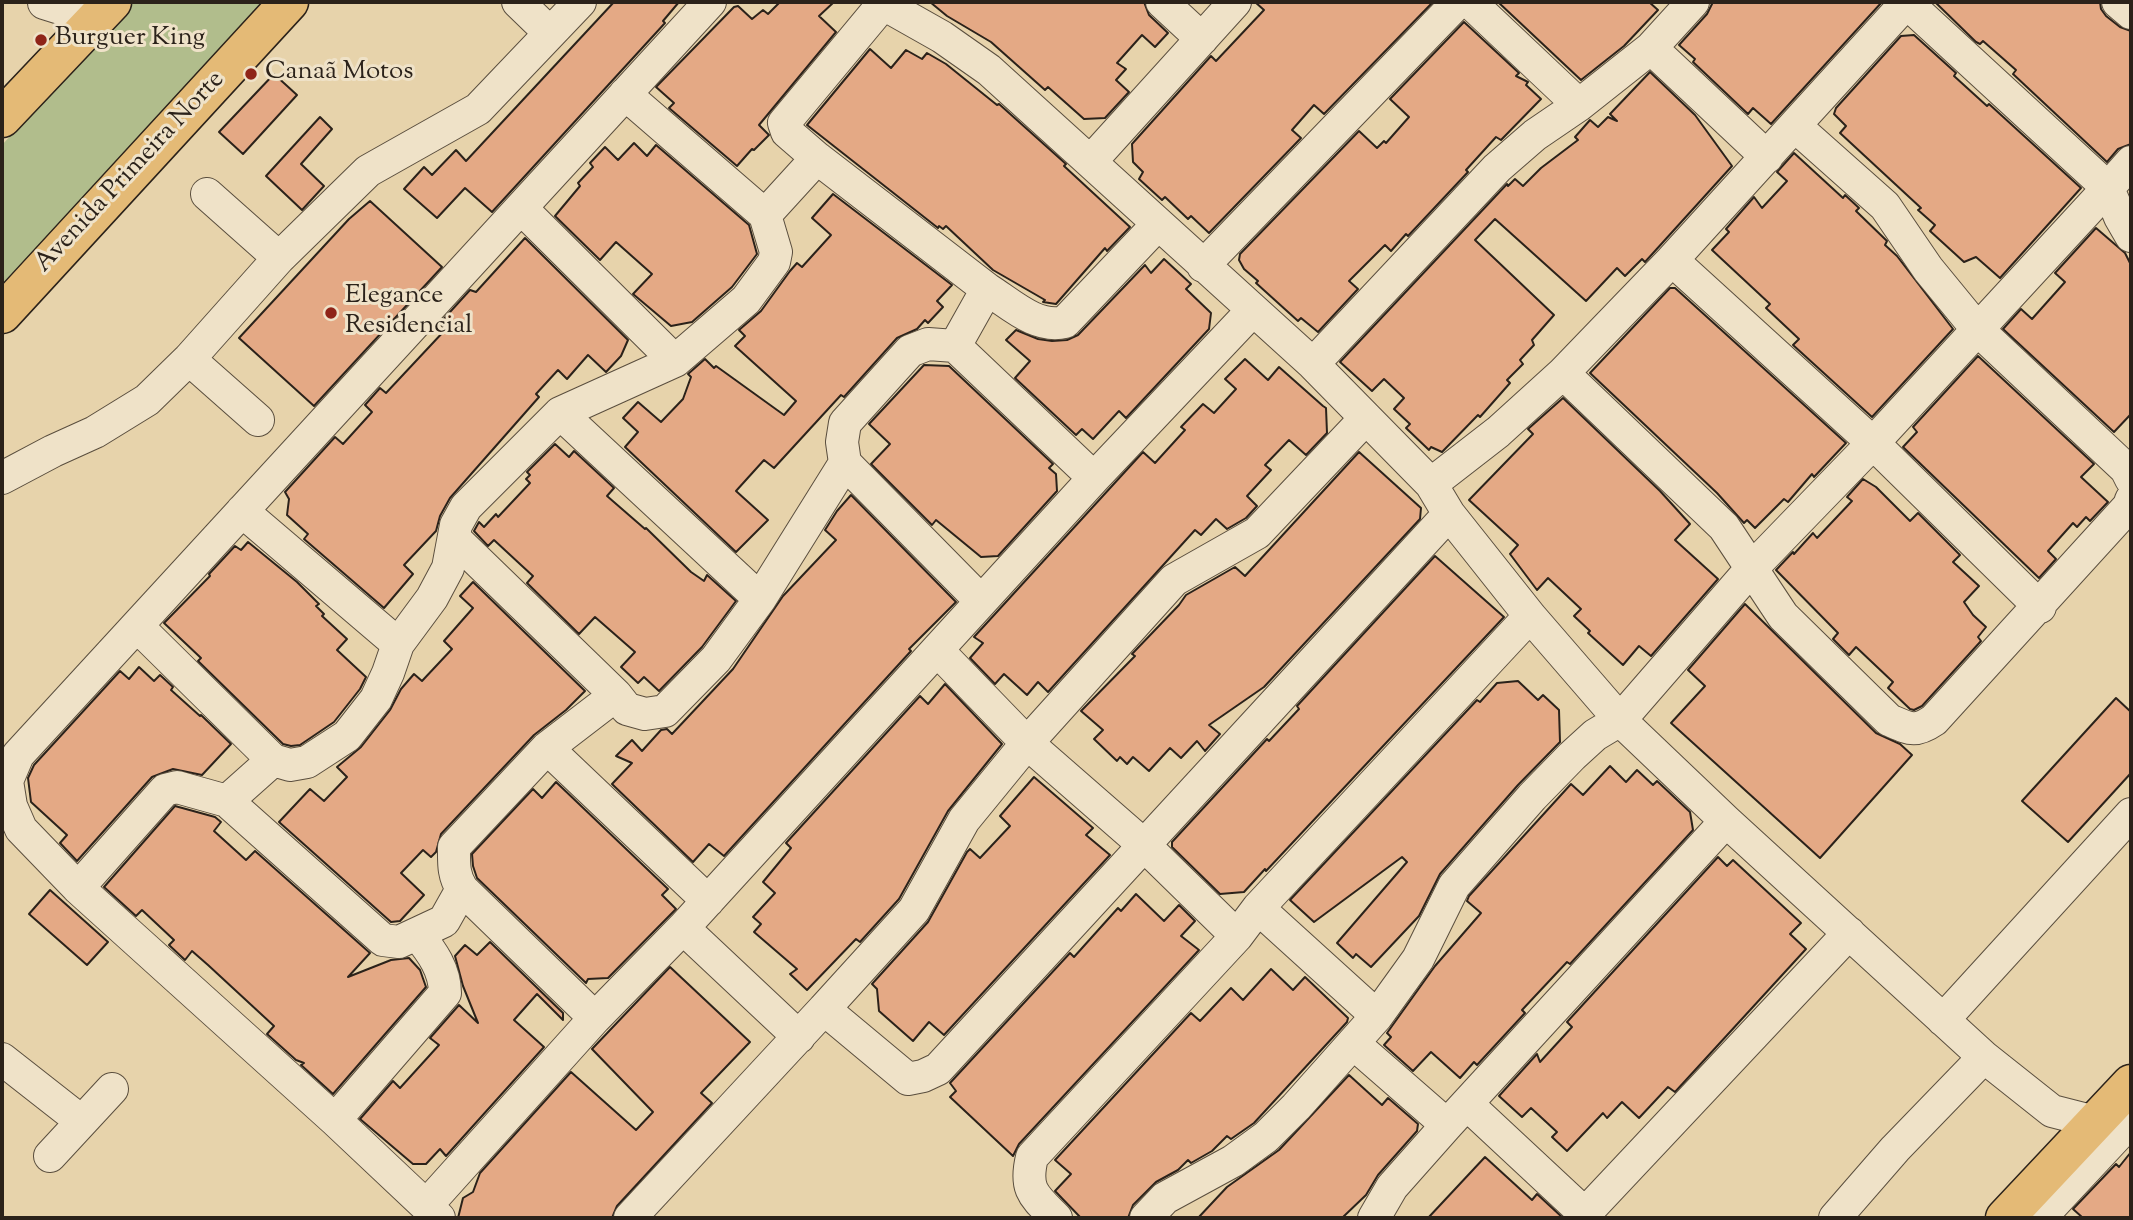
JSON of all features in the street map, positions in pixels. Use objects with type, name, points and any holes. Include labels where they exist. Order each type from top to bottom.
[{"type":"main road","name":"Avenida Primeira Norte","points":[[2,314],[289,2]]},
{"type":"main road","points":[[2,118],[103,11]]},
{"type":"main road","points":[[2024,1217],[2069,1150],[2129,1086]]},
{"type":"street","points":[[517,2],[550,33]]},
{"type":"street","points":[[2,478],[95,432],[147,400],[189,359],[279,258],[368,171],[478,110],[580,2]]},
{"type":"street","points":[[710,2],[18,755],[7,780],[11,806],[21,829],[209,1022],[335,1120],[433,1212],[596,1018],[683,928],[1094,478],[1252,311]]},
{"type":"street","points":[[1162,2],[1202,39]]},
{"type":"street","points":[[1091,161],[1236,2]]},
{"type":"street","points":[[1203,266],[1458,2]]},
{"type":"street","points":[[1470,2],[1580,105]]},
{"type":"street","points":[[1313,364],[1497,168],[1535,135],[1580,105],[1651,48],[1693,2]]},
{"type":"street","points":[[1431,484],[1498,432],[1563,373],[1672,260],[1907,2],[2108,188],[2120,218],[2131,236]]},
{"type":"street","points":[[2119,2],[2131,13]]},
{"type":"street","points":[[44,3],[103,11]]},
{"type":"street","points":[[44,3],[66,48]]},
{"type":"street","points":[[1158,223],[1065,321],[1054,325],[1040,323],[987,289],[817,158],[787,132],[784,123],[881,3],[942,37],[989,70],[1091,161],[1158,223],[1203,266],[1252,311],[1313,364],[1431,484],[1449,514],[1530,616],[1620,720],[1726,821],[1984,1058],[2052,1111],[2095,1122]]},
{"type":"street","points":[[1651,48],[1767,157]]},
{"type":"street","points":[[138,627],[273,760],[290,765],[307,762],[347,736],[376,699],[398,644],[432,598],[448,568],[456,525],[466,507],[560,413],[675,361],[746,300],[774,262],[776,252],[765,215],[625,94]]},
{"type":"street","points":[[1795,126],[1885,206],[1928,269],[1978,330],[2126,469],[2131,479]]},
{"type":"street","points":[[765,215],[817,158]]},
{"type":"street","points":[[1146,1218],[1166,1198],[1233,1161],[1266,1137],[1296,1107],[1377,1016],[1418,959],[1454,886],[1532,797],[1595,735],[1620,720],[1752,568],[1873,443],[2131,162]]},
{"type":"street","points":[[207,194],[279,258]]},
{"type":"street","points":[[522,209],[675,361]]},
{"type":"street","points":[[1672,260],[1873,443],[2040,607]]},
{"type":"street","points":[[955,346],[987,289]]},
{"type":"street","points":[[981,601],[845,463],[842,442],[845,423],[910,351],[928,344],[955,346],[1094,478]]},
{"type":"street","points":[[189,359],[258,419]]},
{"type":"street","points":[[1563,373],[1724,527],[1783,616],[1889,720],[1908,728],[1920,730],[1934,720],[2040,607],[2129,506],[2131,500]]},
{"type":"street","points":[[560,413],[760,598]]},
{"type":"street","points":[[630,1218],[914,910],[964,820],[1027,743],[1174,580],[1257,533],[1366,418]]},
{"type":"street","points":[[454,538],[616,695],[627,709],[645,713],[665,711],[716,659],[760,598],[845,463]]},
{"type":"street","points":[[242,511],[398,644]]},
{"type":"street","points":[[824,1009],[908,1079],[938,1069],[1449,514]]},
{"type":"street","points":[[1056,1218],[1030,1188],[1028,1174],[1032,1157],[1237,936],[1258,908],[1530,616]]},
{"type":"street","points":[[937,650],[1027,743],[1145,846],[1237,936]]},
{"type":"street","points":[[596,1018],[463,888],[456,879],[453,865],[454,847],[547,748],[616,695]]},
{"type":"street","points":[[547,748],[708,901]]},
{"type":"street","points":[[227,801],[273,760]]},
{"type":"street","points":[[78,888],[165,790],[177,787],[227,801],[383,940],[399,942],[444,921],[463,888]]},
{"type":"street","points":[[1943,1020],[2131,814]]},
{"type":"street","points":[[1374,1218],[1392,1187],[1726,821]]},
{"type":"street","points":[[1258,908],[1377,1016]]},
{"type":"street","points":[[683,928],[799,1037]]},
{"type":"street","points":[[1353,1043],[1457,1114],[1583,1216],[1849,933]]},
{"type":"street","points":[[335,1120],[445,993],[445,983],[436,957],[418,935]]},
{"type":"street","points":[[1835,1218],[1895,1149],[1984,1058]]},
{"type":"street","points":[[2,1059],[81,1121]]},
{"type":"street","points":[[2024,1217],[2125,1127],[2129,1086]]},
{"type":"street","points":[[50,1156],[112,1089]]},
{"type":"street","points":[[2052,1111],[2069,1150]]},
{"type":"green space","points":[[133,2],[273,2],[2,296],[2,145]]},
{"type":"building","points":[[614,2],[679,2],[663,21],[665,23],[492,212],[465,188],[437,218],[404,189],[424,167],[432,175],[456,150],[466,161]]},
{"type":"building","points":[[780,2],[834,2],[819,16],[836,32],[759,125],[769,135],[737,166],[669,108],[674,103],[656,87],[734,7],[738,6],[752,19],[763,10],[768,14]]},
{"type":"building","points":[[930,2],[1144,2],[1149,15],[1168,33],[1155,47],[1142,35],[1117,63],[1126,69],[1116,80],[1129,92],[1105,118],[1084,119],[1048,87],[1045,90],[991,42],[947,16]]},
{"type":"building","points":[[1255,2],[1433,2],[1324,114],[1314,105],[1292,130],[1301,138],[1209,233],[1191,216],[1188,219],[1165,197],[1162,200],[1139,179],[1143,172],[1133,162],[1132,144],[1211,56],[1216,61],[1264,10]]},
{"type":"building","points":[[1498,2],[1649,2],[1658,10],[1624,46],[1581,80]]},
{"type":"building","points":[[1713,2],[1882,2],[1771,124],[1753,108],[1748,114],[1693,62],[1695,59],[1679,45],[1707,14]]},
{"type":"building","points":[[1935,2],[2100,2],[2106,16],[2120,27],[2131,31],[2131,144],[2118,149],[2107,162],[2013,74],[2016,70],[1983,41],[1980,44],[1976,42]]},
{"type":"building","points":[[1464,22],[1519,73],[1516,76],[1528,82],[1526,85],[1541,99],[1501,140],[1496,137],[1466,170],[1468,172],[1408,236],[1406,234],[1391,251],[1385,245],[1349,281],[1358,289],[1318,332],[1301,318],[1298,321],[1256,283],[1258,281],[1244,269],[1239,260],[1240,254],[1359,131],[1377,148],[1384,141],[1386,143],[1409,117],[1390,99]]},
{"type":"building","points":[[1914,35],[1956,73],[1954,76],[1987,106],[1989,104],[2081,188],[2000,278],[1976,257],[1964,262],[1930,231],[1935,225],[1918,210],[1921,208],[1840,133],[1846,126],[1834,114],[1836,108],[1901,36]]},
{"type":"building","points":[[870,49],[891,68],[906,50],[922,59],[927,53],[946,64],[999,104],[1066,164],[1064,166],[1130,227],[1107,251],[1105,248],[1056,304],[1043,302],[1045,300],[993,270],[946,226],[943,229],[939,226],[938,228],[807,125]]},
{"type":"building","points":[[1650,72],[1695,115],[1732,166],[1645,262],[1642,259],[1625,276],[1617,268],[1586,301],[1495,219],[1475,240],[1554,315],[1532,340],[1534,345],[1520,360],[1523,364],[1507,380],[1510,383],[1480,417],[1478,415],[1442,452],[1431,447],[1429,450],[1406,428],[1410,424],[1394,409],[1404,398],[1384,379],[1372,391],[1340,362],[1507,184],[1508,186],[1515,179],[1523,186],[1541,168],[1578,140],[1575,137],[1590,120],[1598,127],[1608,117],[1617,121],[1610,114]]},
{"type":"building","points":[[274,74],[297,95],[243,154],[219,132]]},
{"type":"building","points":[[320,117],[332,129],[301,164],[324,186],[302,210],[266,176]]},
{"type":"building","points":[[634,143],[647,156],[656,145],[749,225],[757,254],[732,287],[692,322],[671,326],[633,294],[652,274],[616,242],[600,260],[555,216],[593,167],[590,163],[605,147],[618,160]]},
{"type":"building","points":[[1794,153],[1843,198],[1845,195],[1859,208],[1856,211],[1887,241],[1885,245],[1897,256],[1953,329],[1872,417],[1793,345],[1799,339],[1766,308],[1770,304],[1712,250],[1729,232],[1726,229],[1754,197],[1762,208],[1787,181],[1777,172]]},
{"type":"building","points":[[833,194],[952,285],[937,301],[943,307],[928,323],[925,320],[917,329],[897,338],[774,468],[764,460],[736,491],[768,520],[736,552],[625,447],[638,432],[623,418],[638,402],[661,422],[683,399],[691,377],[688,374],[705,359],[714,368],[716,366],[784,415],[796,401],[735,346],[745,336],[739,330],[761,311],[790,271],[797,263],[802,267],[831,235],[812,218]]},
{"type":"building","name":"Elegance Residencial","points":[[370,201],[442,267],[314,406],[239,338],[349,219]]},
{"type":"building","points":[[2096,228],[2125,253],[2131,265],[2131,414],[2114,432],[2003,329],[2021,309],[2032,319],[2065,282],[2055,273]]},
{"type":"building","points":[[525,238],[628,340],[621,356],[606,372],[588,355],[567,379],[558,370],[536,394],[539,397],[450,498],[440,516],[436,531],[404,565],[413,574],[384,608],[304,539],[308,534],[287,515],[289,499],[285,492],[335,437],[343,444],[372,412],[365,405],[380,388],[386,393],[445,330],[440,323],[470,290],[476,292]]},
{"type":"building","points":[[1164,259],[1191,284],[1186,289],[1211,313],[1209,329],[1126,418],[1119,411],[1093,439],[1082,429],[1076,435],[1015,378],[1030,361],[1006,340],[1016,330],[1038,339],[1052,341],[1067,340],[1078,335],[1145,265],[1151,273]]},
{"type":"building","points":[[1670,288],[1675,288],[1846,443],[1814,477],[1812,474],[1788,502],[1784,499],[1755,528],[1747,520],[1744,523],[1717,493],[1590,373]]},
{"type":"building","points":[[1978,356],[2094,464],[2081,477],[2108,502],[2090,521],[2086,517],[2077,527],[2073,523],[2048,551],[2056,559],[2039,578],[1903,447],[1917,432],[1913,427]]},
{"type":"building","points":[[1245,359],[1268,380],[1279,367],[1326,408],[1327,433],[1306,455],[1289,440],[1265,465],[1271,470],[1247,496],[1257,506],[1246,518],[1227,529],[1216,519],[1201,535],[1195,530],[1048,692],[1038,682],[1027,695],[1004,674],[995,684],[970,658],[983,643],[974,637],[1143,452],[1155,463],[1185,430],[1181,427],[1203,404],[1214,413],[1236,389],[1225,379]]},
{"type":"building","points":[[924,365],[949,366],[1053,464],[1049,468],[1056,474],[1057,491],[998,556],[981,557],[936,520],[932,525],[871,464],[890,444],[869,424]]},
{"type":"building","points":[[1563,398],[1660,491],[1690,524],[1675,540],[1718,579],[1651,656],[1639,646],[1623,665],[1588,633],[1590,631],[1574,616],[1581,609],[1548,578],[1537,590],[1510,554],[1518,545],[1469,500],[1533,434],[1528,429]]},
{"type":"building","points":[[555,444],[569,457],[574,451],[614,488],[607,496],[646,528],[691,572],[704,581],[707,575],[736,601],[702,647],[659,691],[644,677],[638,683],[621,667],[635,652],[595,617],[579,634],[527,583],[533,576],[494,540],[488,546],[474,531],[479,522],[484,527],[496,514],[498,517],[530,483],[526,479],[530,475],[527,472]]},
{"type":"building","points":[[1359,452],[1421,508],[1420,519],[1264,687],[1209,725],[1220,734],[1205,751],[1197,741],[1181,758],[1170,748],[1149,771],[1133,757],[1127,764],[1120,757],[1117,761],[1094,739],[1103,730],[1081,711],[1135,656],[1132,654],[1186,595],[1235,567],[1245,576]]},
{"type":"building","points":[[1863,479],[1876,487],[1910,521],[1918,513],[1960,555],[1953,562],[1979,586],[1964,602],[1986,627],[1978,637],[1981,641],[1922,706],[1914,710],[1888,688],[1893,682],[1856,647],[1849,655],[1833,639],[1838,633],[1776,570],[1813,533],[1817,538],[1852,501],[1847,497]]},
{"type":"building","points":[[851,495],[956,602],[909,649],[911,651],[724,856],[709,844],[693,862],[612,784],[632,763],[616,756],[632,740],[642,751],[661,730],[667,729],[672,734],[733,669],[783,596],[836,540],[825,530]]},
{"type":"building","points":[[248,542],[297,582],[319,604],[316,606],[324,614],[322,616],[347,639],[337,650],[366,677],[334,722],[300,745],[283,744],[198,661],[201,658],[164,623],[235,546],[241,550]]},
{"type":"building","points":[[1435,556],[1504,617],[1266,871],[1265,869],[1244,892],[1220,894],[1172,847],[1172,842],[1267,739],[1269,741],[1299,709],[1297,706]]},
{"type":"building","points":[[473,582],[585,691],[534,735],[441,834],[436,852],[431,857],[423,850],[401,873],[424,895],[400,921],[391,922],[279,822],[310,789],[324,801],[347,777],[337,767],[361,747],[390,710],[401,689],[414,674],[422,681],[452,649],[444,641],[473,608],[460,596]]},
{"type":"building","points":[[1745,604],[1876,733],[1900,744],[1912,755],[1820,858],[1671,723],[1705,686],[1688,670]]},
{"type":"building","points":[[139,667],[154,681],[160,675],[173,687],[171,690],[231,744],[202,775],[173,769],[152,777],[77,861],[60,843],[67,835],[31,802],[28,778],[34,765],[120,671],[129,679]]},
{"type":"building","points":[[1518,681],[1538,700],[1543,695],[1559,710],[1560,742],[1518,785],[1440,874],[1419,916],[1371,967],[1356,954],[1353,958],[1337,943],[1407,862],[1402,857],[1314,922],[1290,900],[1477,700],[1480,702],[1497,683]]},
{"type":"building","points":[[945,684],[1002,744],[948,811],[899,899],[860,942],[856,939],[807,990],[790,974],[797,969],[754,932],[761,924],[753,917],[775,893],[763,882],[791,848],[786,843],[920,696],[928,704]]},
{"type":"building","points":[[2116,698],[2131,712],[2131,773],[2068,842],[2022,801]]},
{"type":"building","points":[[1610,766],[1626,782],[1637,770],[1653,785],[1657,781],[1690,812],[1693,830],[1570,964],[1567,962],[1522,1010],[1525,1013],[1477,1065],[1474,1062],[1460,1078],[1431,1052],[1413,1071],[1384,1045],[1391,1037],[1387,1033],[1435,966],[1481,913],[1467,901],[1469,896],[1571,784],[1583,795]]},
{"type":"building","points":[[1034,777],[1093,828],[1086,835],[1110,855],[944,1035],[929,1022],[913,1041],[879,1011],[877,989],[872,984],[928,922],[967,852],[970,849],[980,858],[1010,826],[1000,816]]},
{"type":"building","points":[[556,782],[668,889],[662,895],[676,909],[608,978],[588,979],[586,983],[477,878],[473,866],[472,854],[533,789],[542,798]]},
{"type":"building","points":[[175,806],[215,817],[221,822],[214,831],[246,860],[255,851],[370,953],[348,977],[391,960],[409,958],[420,970],[426,987],[333,1094],[301,1065],[304,1063],[296,1060],[267,1034],[274,1026],[208,965],[192,951],[185,960],[169,945],[174,940],[142,910],[136,916],[104,887]]},
{"type":"building","points":[[1718,857],[1727,866],[1733,860],[1801,923],[1790,934],[1806,949],[1675,1092],[1668,1087],[1639,1118],[1622,1102],[1607,1118],[1603,1113],[1567,1151],[1552,1137],[1557,1132],[1531,1108],[1522,1117],[1499,1096],[1537,1054],[1540,1062],[1572,1027],[1567,1022]]},
{"type":"building","points":[[50,890],[108,942],[87,965],[29,914]]},
{"type":"building","points":[[1136,894],[1164,921],[1179,905],[1195,921],[1181,936],[1199,950],[1019,1144],[1013,1156],[950,1097],[956,1091],[950,1083],[1070,953],[1074,957],[1118,908],[1121,911]]},
{"type":"building","points":[[490,942],[563,1013],[563,1020],[537,994],[514,1020],[544,1047],[446,1156],[440,1149],[426,1164],[413,1164],[360,1119],[393,1081],[400,1088],[439,1045],[430,1038],[459,1005],[478,1023],[463,986],[455,956],[465,945],[477,955]]},
{"type":"building","points":[[670,967],[750,1042],[701,1093],[712,1103],[617,1206],[612,1218],[458,1218],[463,1198],[473,1192],[480,1173],[571,1072],[636,1130],[653,1112],[592,1049]]},
{"type":"building","points":[[1271,969],[1293,990],[1305,977],[1348,1018],[1347,1022],[1254,1123],[1231,1139],[1227,1136],[1212,1151],[1191,1163],[1188,1160],[1178,1170],[1156,1182],[1133,1205],[1128,1218],[1081,1218],[1055,1191],[1071,1174],[1055,1160],[1191,1013],[1200,1021],[1231,988],[1243,1000]]},
{"type":"building","points":[[1349,1075],[1382,1105],[1388,1098],[1418,1124],[1417,1131],[1378,1175],[1366,1195],[1342,1218],[1198,1218],[1227,1187],[1279,1150]]},
{"type":"building","points":[[2131,1152],[2131,1218],[2083,1218],[2073,1209],[2116,1164],[2119,1167]]},
{"type":"building","points":[[1485,1157],[1532,1200],[1537,1194],[1563,1218],[1428,1218]]},
{"type":"place","name":"Burguer King","points":[[41,40]]},
{"type":"place","name":"Canaã Motos","points":[[251,74]]},
{"type":"place","name":"Elegance Residencial","points":[[331,313]]}]
